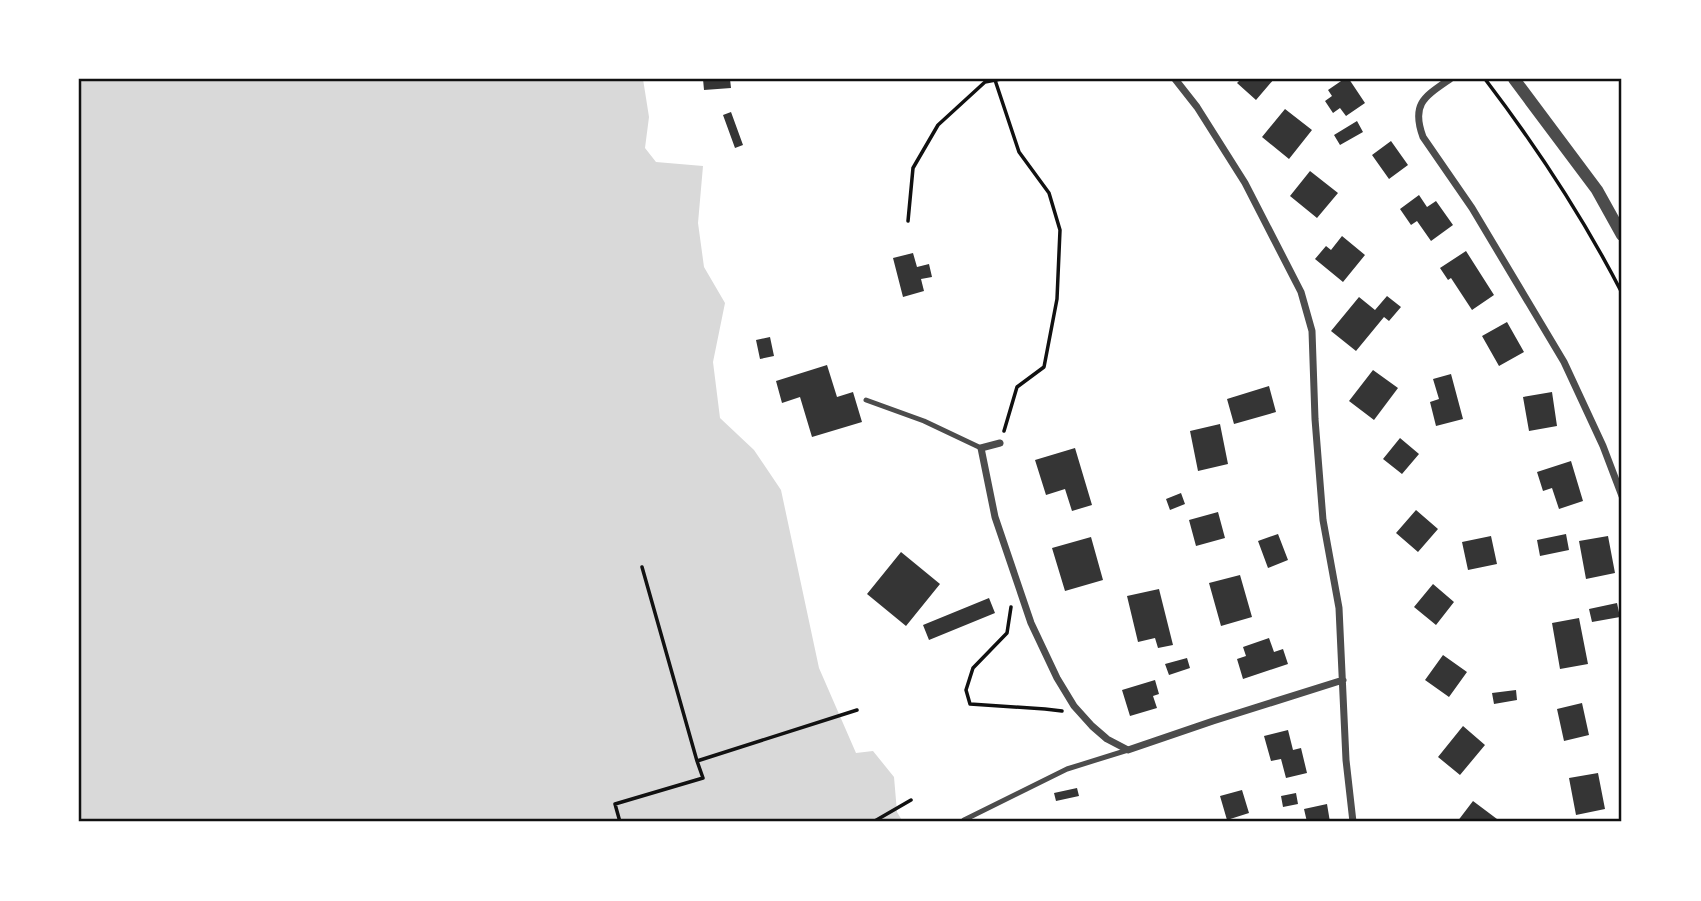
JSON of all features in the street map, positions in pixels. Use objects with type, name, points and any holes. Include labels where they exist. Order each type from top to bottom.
[{"type":"street","points":[[1175,79],[1245,183],[1301,292],[1312,331],[1315,419],[1323,520],[1339,608],[1346,760],[1353,822]]},
{"type":"street","points":[[1450,79],[1420,104],[1418,124],[1423,137],[1472,208],[1564,362],[1603,446],[1622,496]]},
{"type":"street","points":[[1514,79],[1597,190],[1622,235]]},
{"type":"street","points":[[1000,443],[981,448],[995,517],[1031,623],[1057,678],[1074,706],[1107,739],[1128,750],[1343,680]]},
{"type":"lane","points":[[866,400],[924,421],[981,448]]},
{"type":"lane","points":[[964,820],[1067,769],[1128,750]]},
{"type":"path","points":[[908,221],[913,168],[938,125],[985,82],[1001,79]]},
{"type":"path","points":[[1485,79],[1568,196],[1622,293]]},
{"type":"path","points":[[995,80],[1019,152],[1049,193],[1060,230],[1057,299],[1044,367],[1017,387],[1000,443]]},
{"type":"path","points":[[620,822],[615,804],[703,778],[642,567]]},
{"type":"path","points":[[1015,576],[1007,633],[973,668],[966,691],[970,704],[1082,714]]},
{"type":"path","points":[[697,761],[858,710]]},
{"type":"path","points":[[873,822],[911,800]]},
{"type":"shaded area","points":[[79,79],[643,79],[649,117],[645,148],[656,162],[703,166],[698,223],[704,267],[725,303],[713,362],[720,418],[754,450],[781,490],[819,668],[856,753],[873,751],[894,777],[897,812],[903,822],[79,822]]},
{"type":"building","points":[[703,79],[730,79],[731,88],[704,90]]},
{"type":"building","points":[[1241,79],[1274,79],[1256,100],[1237,83]]},
{"type":"building","points":[[1344,79],[1349,79],[1365,103],[1346,116],[1340,108],[1333,113],[1325,101],[1332,96],[1328,90]]},
{"type":"building","points":[[1285,109],[1312,130],[1289,159],[1262,137]]},
{"type":"building","points":[[731,112],[743,145],[735,148],[723,115]]},
{"type":"building","points":[[1357,121],[1363,132],[1340,145],[1334,135]]},
{"type":"building","points":[[1391,141],[1408,165],[1389,179],[1372,155]]},
{"type":"building","points":[[1310,171],[1338,193],[1317,218],[1290,196]]},
{"type":"building","points":[[1419,195],[1427,207],[1436,201],[1453,225],[1431,241],[1417,221],[1411,225],[1400,209]]},
{"type":"building","points":[[1342,236],[1365,255],[1343,282],[1315,259],[1326,246],[1331,250]]},
{"type":"building","points":[[1466,251],[1494,295],[1472,310],[1451,278],[1448,280],[1440,268]]},
{"type":"building","points":[[913,253],[917,267],[929,264],[932,277],[921,279],[924,291],[903,297],[893,258]]},
{"type":"building","points":[[1387,296],[1401,307],[1389,321],[1384,317],[1356,351],[1331,331],[1359,297],[1375,310]]},
{"type":"building","points":[[1507,322],[1524,352],[1499,366],[1482,336]]},
{"type":"building","points":[[770,337],[774,356],[760,359],[756,340]]},
{"type":"building","points":[[827,365],[837,397],[853,392],[862,422],[812,437],[800,397],[782,403],[776,381]]},
{"type":"building","points":[[1373,370],[1398,388],[1374,420],[1349,401]]},
{"type":"building","points":[[1451,374],[1463,419],[1436,426],[1430,402],[1439,399],[1433,379]]},
{"type":"building","points":[[1269,386],[1276,412],[1234,424],[1227,399]]},
{"type":"building","points":[[1552,392],[1557,426],[1529,431],[1523,397]]},
{"type":"building","points":[[1220,424],[1228,464],[1198,471],[1190,431]]},
{"type":"building","points":[[1400,438],[1419,454],[1402,474],[1383,459]]},
{"type":"building","points":[[1075,448],[1092,505],[1072,511],[1065,489],[1046,495],[1035,460]]},
{"type":"building","points":[[1571,461],[1583,501],[1559,509],[1552,488],[1543,491],[1537,472]]},
{"type":"building","points":[[1181,493],[1185,504],[1170,510],[1166,499]]},
{"type":"building","points":[[1416,510],[1438,529],[1418,552],[1396,533]]},
{"type":"building","points":[[1218,512],[1225,538],[1196,546],[1189,520]]},
{"type":"building","points":[[1278,534],[1288,560],[1268,568],[1258,541]]},
{"type":"building","points":[[1566,534],[1569,550],[1540,556],[1537,540]]},
{"type":"building","points":[[1491,536],[1497,564],[1468,570],[1462,542]]},
{"type":"building","points":[[1608,536],[1615,573],[1586,579],[1579,541]]},
{"type":"building","points":[[1091,537],[1103,580],[1065,591],[1052,548]]},
{"type":"building","points":[[901,552],[940,584],[906,626],[867,594]]},
{"type":"building","points":[[1240,575],[1252,617],[1221,626],[1209,583]]},
{"type":"building","points":[[1433,584],[1454,602],[1436,625],[1414,607]]},
{"type":"building","points":[[1159,589],[1173,645],[1158,648],[1155,638],[1138,642],[1127,596]]},
{"type":"building","points":[[989,598],[995,613],[929,640],[923,625]]},
{"type":"building","points":[[1617,603],[1620,617],[1592,622],[1589,609]]},
{"type":"building","points":[[1579,618],[1588,664],[1560,669],[1552,623]]},
{"type":"building","points":[[1269,638],[1274,652],[1283,649],[1288,664],[1243,679],[1237,659],[1246,656],[1243,647]]},
{"type":"building","points":[[1443,655],[1467,672],[1449,697],[1425,680]]},
{"type":"building","points":[[1187,658],[1190,668],[1169,675],[1165,664]]},
{"type":"building","points":[[1155,680],[1159,694],[1153,696],[1157,708],[1130,716],[1122,690]]},
{"type":"building","points":[[1516,690],[1517,700],[1494,704],[1492,693]]},
{"type":"building","points":[[1582,703],[1589,735],[1564,741],[1557,709]]},
{"type":"building","points":[[1463,726],[1485,745],[1460,775],[1438,757]]},
{"type":"building","points":[[1288,730],[1293,750],[1301,748],[1307,773],[1286,778],[1281,759],[1271,761],[1264,736]]},
{"type":"building","points":[[1598,773],[1605,809],[1576,815],[1569,778]]},
{"type":"building","points":[[1077,788],[1079,796],[1056,801],[1054,793]]},
{"type":"building","points":[[1242,790],[1249,813],[1227,820],[1220,796]]},
{"type":"building","points":[[1296,793],[1298,804],[1283,807],[1281,796]]},
{"type":"building","points":[[1473,801],[1497,819],[1494,822],[1457,822]]},
{"type":"building","points":[[1327,804],[1330,822],[1307,822],[1304,809]]}]
